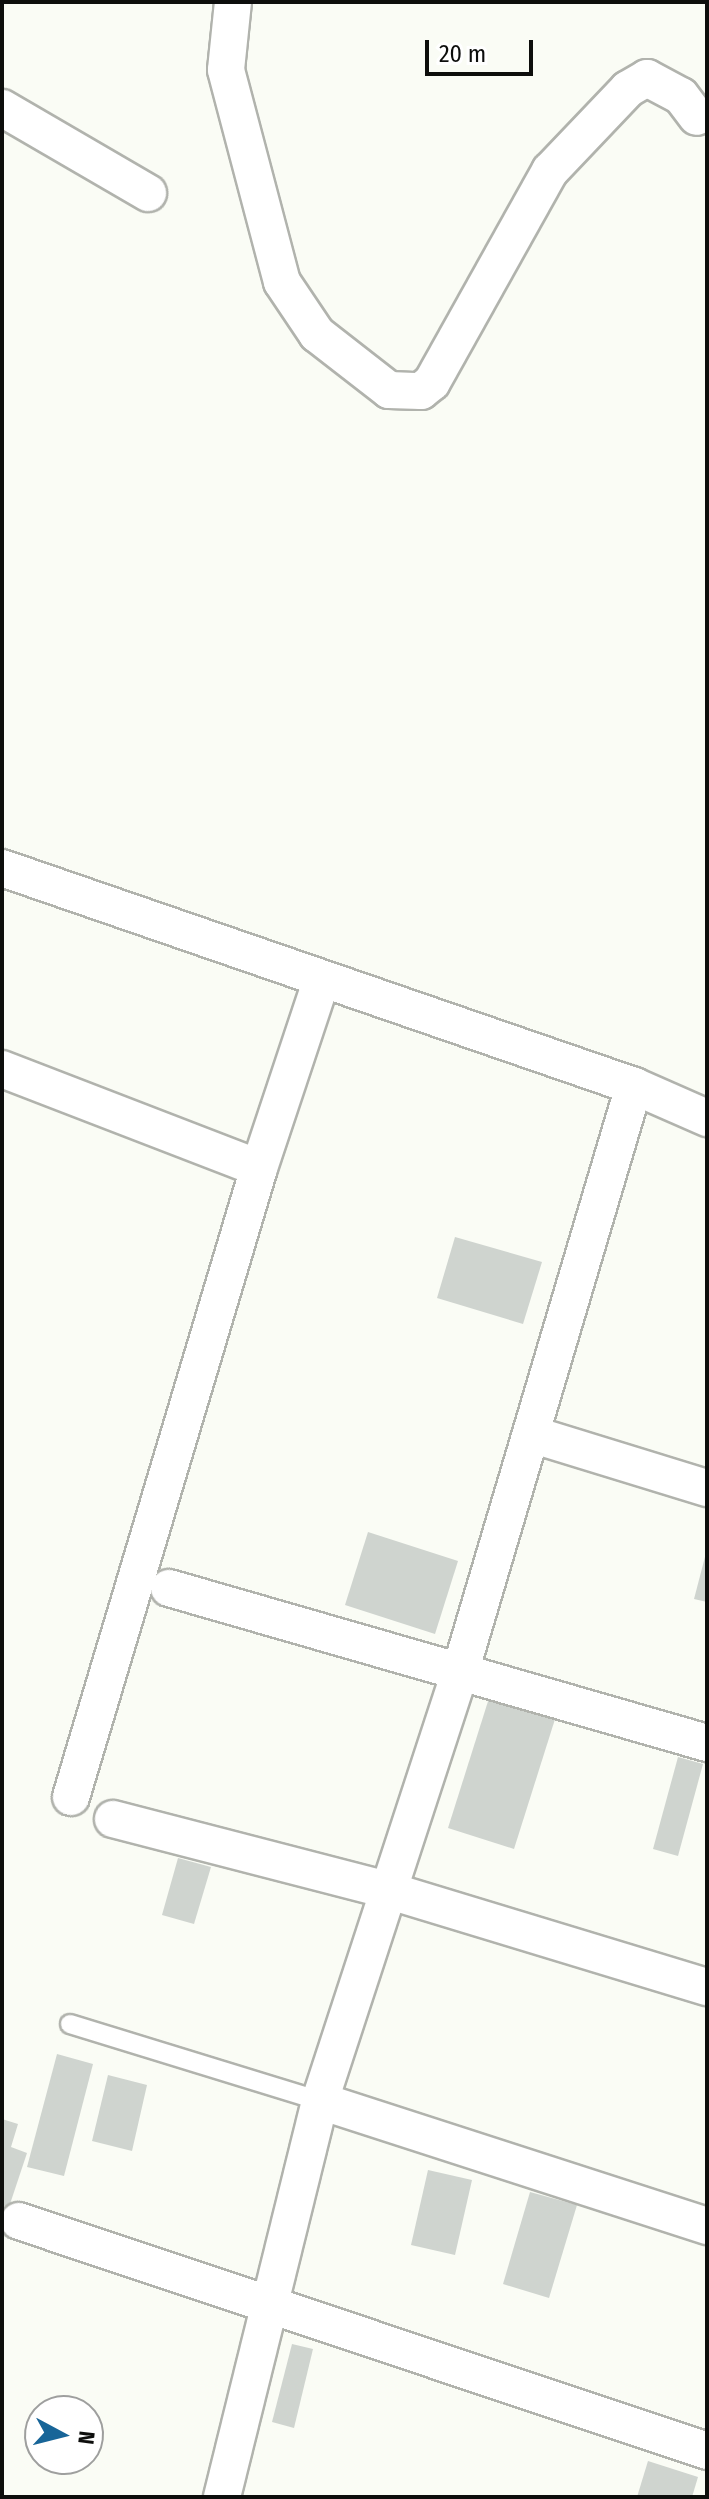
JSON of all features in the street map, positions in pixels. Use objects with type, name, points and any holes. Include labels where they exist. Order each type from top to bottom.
[{"type":"street","points":[[233,2],[226,70],[282,282],[317,334],[389,390],[421,391],[432,382],[550,171],[628,89],[647,78],[681,96],[697,117]]},
{"type":"street","points":[[2,108],[148,193]]},
{"type":"street","points":[[2,868],[321,982],[634,1086],[707,1118]]},
{"type":"street","points":[[71,1797],[259,1168],[321,982]]},
{"type":"street","points":[[2,1069],[259,1168]]},
{"type":"street","points":[[222,2497],[320,2101],[461,1669],[634,1086]]},
{"type":"street","points":[[531,1434],[707,1488]]},
{"type":"street","points":[[169,1588],[461,1669],[707,1743]]},
{"type":"street","points":[[113,1819],[387,1890],[707,1987]]},
{"type":"street","points":[[320,2101],[707,2226]]},
{"type":"street","points":[[19,2221],[707,2451]]},
{"type":"lane","points":[[70,2024],[320,2101]]},
{"type":"building","points":[[455,1237],[542,1262],[523,1324],[437,1298]]},
{"type":"building","points":[[368,1532],[458,1561],[435,1634],[345,1605]]},
{"type":"building","points":[[707,1554],[707,1602],[694,1599]]},
{"type":"building","points":[[490,1695],[556,1716],[514,1849],[448,1828]]},
{"type":"building","points":[[678,1757],[703,1764],[678,1856],[653,1849]]},
{"type":"building","points":[[178,1858],[211,1867],[194,1924],[162,1915]]},
{"type":"building","points":[[57,2054],[93,2064],[64,2176],[27,2167]]},
{"type":"building","points":[[108,2075],[147,2085],[132,2151],[92,2141]]},
{"type":"building","points":[[2,2119],[18,2124],[11,2147],[27,2153],[9,2207],[2,2205]]},
{"type":"building","points":[[428,2170],[472,2180],[455,2255],[411,2245]]},
{"type":"building","points":[[530,2192],[577,2205],[549,2298],[503,2284]]},
{"type":"building","points":[[292,2344],[313,2349],[294,2428],[272,2422]]},
{"type":"building","points":[[648,2461],[698,2477],[692,2497],[637,2497]]}]
